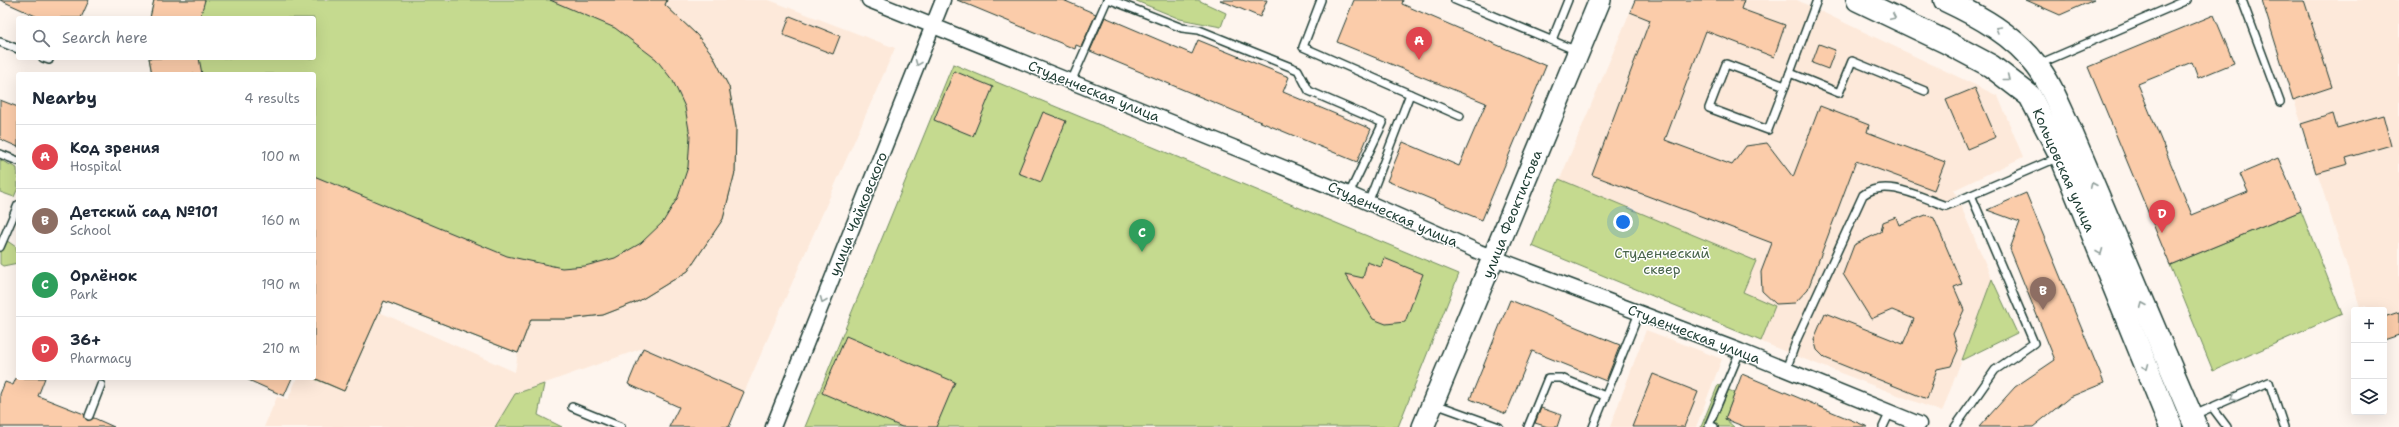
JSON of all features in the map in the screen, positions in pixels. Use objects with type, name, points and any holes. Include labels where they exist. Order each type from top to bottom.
[{"type":"main road","name":"Кольцовская улица","points":[[1858,0],[1991,66],[2030,96],[2061,156],[2170,426]]},
{"type":"main road","name":"Кольцовская улица","points":[[1945,0],[2007,34],[2037,65],[2069,126],[2194,422]]},
{"type":"street","name":"Студенческая улица","points":[[869,0],[1349,194],[1479,252],[1786,370],[1923,426]]},
{"type":"street","name":"улица Чайковского","points":[[773,427],[943,0]]},
{"type":"street","name":"улица Феоктистова","points":[[1423,427],[1600,0]]},
{"type":"street","points":[[2170,426],[2194,422]]},
{"type":"lane","points":[[1071,82],[1107,0]]},
{"type":"lane","points":[[1111,0],[1182,28],[1199,30],[1298,70],[1309,91],[1383,123],[1349,194]]},
{"type":"lane","points":[[1321,0],[1304,47],[1460,116]]},
{"type":"lane","points":[[1455,0],[1579,52]]},
{"type":"lane","points":[[1552,40],[1568,0]]},
{"type":"lane","points":[[1785,86],[1726,64],[1709,108],[1768,130],[1785,86],[1790,73],[1817,0]]},
{"type":"lane","points":[[2037,65],[2187,0]]},
{"type":"lane","points":[[2242,0],[2280,102]]},
{"type":"lane","points":[[0,42],[16,48]]},
{"type":"lane","points":[[1790,73],[1839,93],[1852,61],[1925,91]]},
{"type":"lane","points":[[1368,203],[1410,94]]},
{"type":"lane","points":[[0,154],[16,160]]},
{"type":"lane","points":[[1786,370],[1797,339],[1862,195],[1869,190],[1882,187],[1933,199],[1946,206],[2061,156]]},
{"type":"lane","points":[[1955,427],[1995,370],[2034,343],[1971,195]]},
{"type":"lane","points":[[0,247],[16,210]]},
{"type":"lane","points":[[1593,427],[1639,313]]},
{"type":"lane","points":[[1711,426],[1740,352]]},
{"type":"lane","points":[[1528,427],[1548,378],[1561,378],[1606,396]]},
{"type":"lane","points":[[2194,422],[2212,407],[2269,382],[2284,427]]},
{"type":"lane","points":[[89,416],[101,386]]},
{"type":"lane","points":[[1433,403],[1499,427]]},
{"type":"lane","points":[[572,407],[621,427]]},
{"type":"lane","points":[[2212,407],[2227,427]]},
{"type":"lane","points":[[1883,427],[1890,412]]},
{"type":"shaded area","points":[[667,0],[769,0],[895,48],[729,427],[628,384],[643,348],[515,394],[495,427],[264,427],[277,397],[288,399],[296,380],[316,380],[316,369],[334,292],[515,372],[518,353],[531,319],[568,319],[603,315],[729,87],[712,54],[697,35],[665,5]]},
{"type":"shaded area","points":[[1635,0],[1797,0],[1998,96],[2023,157],[1954,190],[1992,279],[1942,412],[1791,354],[1532,246]]},
{"type":"shaded area","points":[[2262,0],[2399,0],[2399,312],[2387,316],[2387,307],[2367,307],[2366,305],[2360,307]]},
{"type":"shaded area","points":[[1646,330],[1722,359],[1696,427],[1610,427]]},
{"type":"green space","points":[[154,0],[667,0],[665,5],[697,35],[712,54],[729,87],[736,127],[735,172],[723,219],[688,271],[639,301],[603,315],[568,319],[531,319],[518,353],[384,301],[344,391],[316,379],[355,289],[316,273],[316,72],[152,72],[149,60],[316,60],[316,16],[150,16]]},
{"type":"green space","points":[[1134,0],[1198,0],[1226,13],[1221,27],[1180,19]]},
{"type":"green space","points":[[953,64],[1459,274],[1398,427],[805,427]]},
{"type":"green space","points":[[0,160],[16,168],[16,192],[14,197],[0,192]]},
{"type":"green space","name":"Студенческий сквер","points":[[1559,179],[1756,261],[1743,292],[1775,306],[1761,341],[1532,246]]},
{"type":"green space","points":[[2301,211],[2342,314],[2213,371],[2170,265]]},
{"type":"green space","points":[[0,236],[16,247],[16,263],[3,266],[0,264]]},
{"type":"green space","points":[[1992,279],[2017,333],[1962,360]]},
{"type":"green space","points":[[544,384],[538,415],[562,427],[495,427],[515,394]]},
{"type":"green space","points":[[1718,385],[1735,393],[1725,419],[1734,427],[1701,427]]},
{"type":"building","points":[[0,0],[89,0],[82,16],[36,16]]},
{"type":"building","points":[[154,0],[205,0],[201,16],[150,16]]},
{"type":"building","points":[[550,0],[667,0],[665,5],[697,35],[712,54],[729,87],[736,127],[735,172],[723,219],[688,271],[639,301],[603,315],[568,319],[531,319],[518,353],[384,301],[344,391],[316,379],[316,177],[507,256],[562,268],[585,266],[615,258],[641,243],[663,222],[678,197],[688,167],[690,136],[685,107],[673,81],[656,59],[615,28]]},
{"type":"building","points":[[957,0],[1063,0],[1096,14],[1081,47],[1076,45],[1075,49]]},
{"type":"building","points":[[1220,0],[1267,0],[1260,17]]},
{"type":"building","points":[[1354,0],[1403,0],[1402,4],[1546,66],[1482,220],[1387,181],[1403,142],[1459,166],[1486,103],[1337,42]]},
{"type":"building","points":[[1635,0],[1744,0],[1741,9],[1785,25],[1774,57],[1706,31],[1665,140],[1732,165],[1746,146],[1767,143],[1793,177],[1820,106],[1869,125],[1867,132],[1945,162],[1934,190],[1856,161],[1808,289],[1795,303],[1776,304],[1762,291],[1761,272],[1772,243],[1592,175],[1650,20],[1630,12]]},
{"type":"building","points":[[2026,0],[2094,0],[2060,15]]},
{"type":"building","points":[[2262,0],[2304,0],[2332,87],[2293,100]]},
{"type":"building","points":[[2214,15],[2234,63],[2198,78],[2192,62],[2138,84],[2192,215],[2248,192],[2240,174],[2278,158],[2301,211],[2170,265],[2088,67]]},
{"type":"building","points":[[790,16],[840,36],[833,54],[783,35]]},
{"type":"building","points":[[1105,17],[1192,54],[1198,40],[1289,77],[1283,92],[1371,129],[1357,162],[1090,51]]},
{"type":"building","points":[[1819,44],[1835,50],[1828,69],[1812,63]]},
{"type":"building","points":[[149,60],[199,60],[202,72],[152,72]]},
{"type":"building","points":[[954,71],[993,87],[973,136],[934,120]]},
{"type":"building","points":[[1975,88],[1996,137],[1967,149],[1946,100]]},
{"type":"building","points":[[0,100],[16,106],[16,146],[0,139]]},
{"type":"building","points":[[1043,112],[1066,121],[1041,182],[1018,173]]},
{"type":"building","points":[[2333,114],[2337,128],[2383,115],[2391,145],[2346,158],[2348,164],[2316,173],[2301,124]]},
{"type":"building","points":[[2026,193],[2104,383],[2070,397],[2033,427],[1979,427],[2015,387],[2055,360],[2010,249],[2020,222],[1987,210]]},
{"type":"building","points":[[1926,215],[1934,218],[1962,284],[1954,287],[1964,310],[1953,334],[1958,350],[1951,366],[1937,369],[1927,399],[1825,358],[1817,350],[1814,339],[1825,313],[1903,344],[1914,319],[1892,310],[1871,319],[1843,274],[1854,245],[1881,232],[1883,222],[1896,217],[1899,225]]},
{"type":"building","points":[[1384,258],[1423,274],[1405,322],[1386,324],[1373,319],[1345,274],[1363,278],[1367,262],[1381,267]]},
{"type":"building","points":[[1510,300],[1620,345],[1606,381],[1532,351],[1506,414],[1470,399]]},
{"type":"building","points":[[2399,312],[2399,335],[2387,339],[2387,316]]},
{"type":"building","points":[[846,336],[955,382],[936,427],[902,427],[822,393]]},
{"type":"building","points":[[643,348],[744,392],[729,427],[669,427],[679,407],[628,384]]},
{"type":"building","points":[[1653,374],[1698,392],[1684,427],[1632,427]]},
{"type":"building","points":[[1742,374],[1868,427],[1745,427],[1725,419]]},
{"type":"building","points":[[16,378],[16,380],[44,380],[38,396],[84,414],[87,420],[94,418],[114,427],[0,427],[0,394],[5,382],[13,385]]},
{"type":"building","points":[[248,380],[291,380],[284,396]]},
{"type":"building","points":[[1541,408],[1561,415],[1557,427],[1548,427],[1535,423]]},
{"type":"place","name":"Код зрения","points":[[1419,60]]},
{"type":"place","name":"36+","points":[[2162,233]]},
{"type":"place","name":"Орлёнок","points":[[1142,252]]},
{"type":"place","name":"Детский сад №101","points":[[2043,310]]}]
